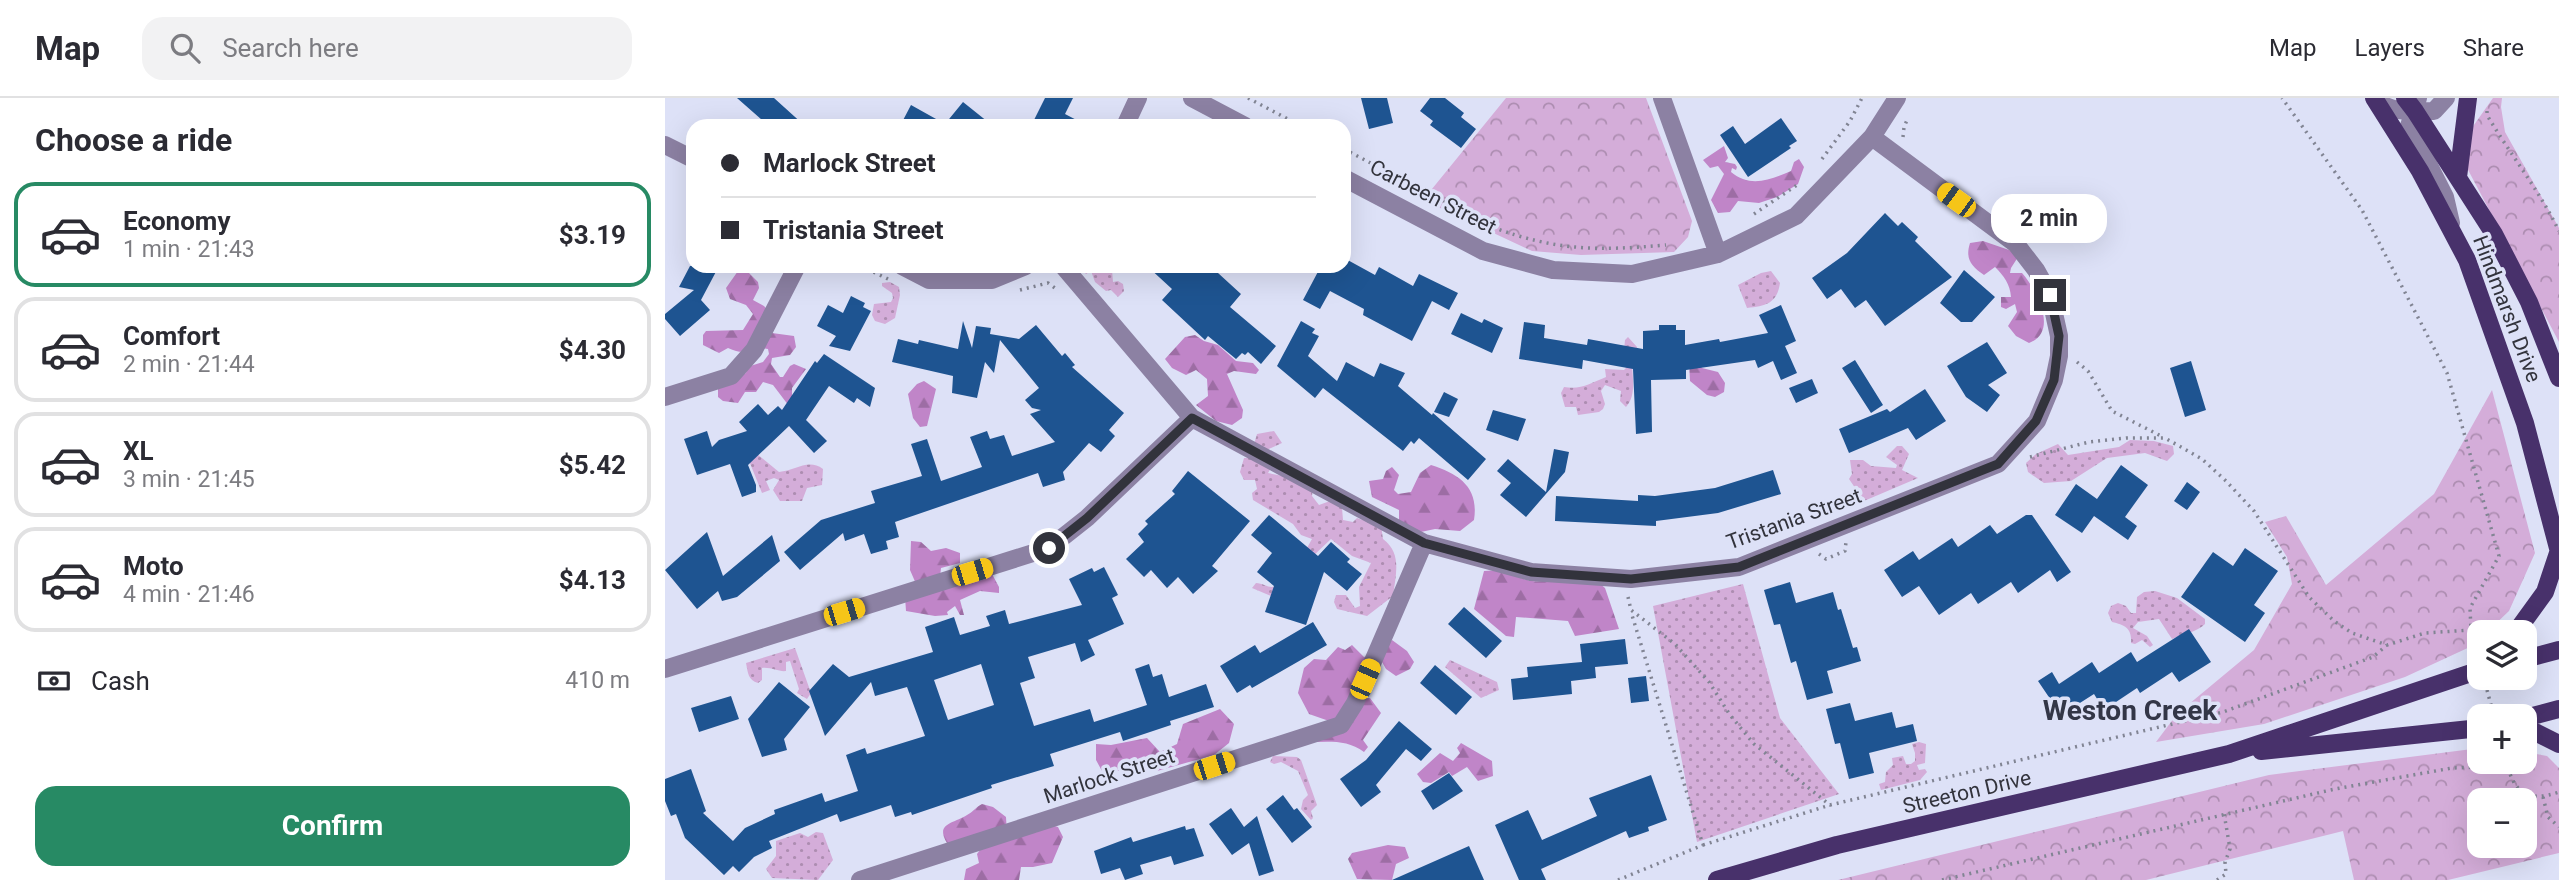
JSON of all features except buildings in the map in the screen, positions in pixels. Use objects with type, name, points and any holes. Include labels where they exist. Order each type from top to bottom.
[{"type":"main road","points":[[2458,177],[2468,98]]},
{"type":"main road","name":"Hindmarsh Drive","points":[[2375,99],[2453,230],[2484,305],[2525,423],[2559,551]]},
{"type":"main road","name":"Hindmarsh Drive","points":[[2413,102],[2494,234],[2529,302],[2559,378]]},
{"type":"main road","points":[[2525,620],[2545,592],[2559,551]]},
{"type":"main road","points":[[2537,656],[2559,650]]},
{"type":"main road","points":[[2458,676],[2467,672]]},
{"type":"main road","name":"Streeton Drive","points":[[1717,880],[1850,842],[2229,754],[2467,674]]},
{"type":"main road","points":[[2537,715],[2559,709]]},
{"type":"main road","name":"Streeton Drive","points":[[2229,754],[2467,729]]},
{"type":"main road","points":[[2537,733],[2559,744]]},
{"type":"street","points":[[1128,119],[1138,98]]},
{"type":"street","points":[[1192,98],[1232,119]]},
{"type":"street","points":[[1662,98],[1718,254]]},
{"type":"street","points":[[2413,102],[2434,111],[2446,98]]},
{"type":"street","points":[[2375,99],[2384,107],[2397,111],[2413,102]]},
{"type":"street","name":"Carbeen Street","points":[[1351,182],[1483,251],[1553,270],[1632,274],[1718,254],[1796,216],[1872,137],[1895,102]]},
{"type":"street","points":[[2413,102],[2409,127],[2445,197],[2453,230]]},
{"type":"street","name":"Tristania Street","points":[[1069,273],[1192,418],[1424,543],[1531,572],[1631,579],[1739,567],[1998,464],[2036,421],[2054,380],[2059,336],[2050,295],[2036,270],[2016,244],[1872,137]]},
{"type":"street","points":[[665,145],[686,156]]},
{"type":"street","points":[[665,397],[731,376],[754,350],[793,273]]},
{"type":"street","points":[[916,273],[929,280],[992,280],[1009,273]]},
{"type":"street","points":[[665,669],[1049,548],[1087,518],[1192,418]]},
{"type":"street","name":"Marlock Street","points":[[860,880],[1341,725],[1355,703],[1424,543]]},
{"type":"path","points":[[1248,98],[1288,119]]},
{"type":"path","points":[[1814,168],[1850,121],[1863,98]]},
{"type":"path","points":[[1618,880],[1703,845],[1830,805],[2223,712],[2373,657],[2387,645],[2425,633],[2471,631],[2470,608],[2499,556],[2448,373],[2362,210],[2282,98]]},
{"type":"path","points":[[1895,102],[1910,115],[1904,127],[1903,141]]},
{"type":"path","points":[[2486,106],[2487,115],[2559,231]]},
{"type":"path","points":[[1351,153],[1492,227],[1515,236],[1554,246],[1587,250],[1671,245]]},
{"type":"path","points":[[1753,214],[1795,187],[1804,178]]},
{"type":"path","points":[[2071,360],[2079,362],[2088,371],[2112,411],[2202,460],[2245,501],[2309,597],[2334,621],[2353,633],[2387,645]]},
{"type":"path","points":[[2028,458],[2089,442],[2165,438]]},
{"type":"path","points":[[1812,549],[1826,559],[1838,556],[1845,551],[1848,535]]},
{"type":"path","points":[[1631,579],[1628,594],[1631,610],[1703,845]]},
{"type":"path","points":[[1631,610],[1675,644],[1709,682],[1730,715],[1754,744],[1830,805]]},
{"type":"path","points":[[2487,690],[2491,704]]},
{"type":"path","points":[[1942,880],[2335,789],[2467,767]]},
{"type":"path","points":[[2509,774],[2518,790],[2527,795],[2543,797],[2559,792]]},
{"type":"path","points":[[2543,797],[2548,817],[2559,827]]},
{"type":"path","points":[[2217,880],[2226,874],[2225,862],[2230,849],[2224,813]]},
{"type":"green space","points":[[1506,98],[1646,98],[1692,221],[1688,237],[1674,252],[1581,255],[1532,251],[1423,200]]},
{"type":"green space","points":[[2493,98],[2502,98],[2505,132],[2559,228],[2559,342],[2457,149]]},
{"type":"green space","points":[[1724,146],[1728,158],[1725,162],[1737,167],[1736,170],[1732,168],[1731,172],[1745,180],[1760,181],[1791,171],[1794,162],[1799,159],[1804,167],[1798,184],[1777,197],[1759,203],[1738,201],[1730,212],[1718,213],[1711,200],[1724,174],[1718,166],[1710,168],[1703,160]]},
{"type":"green space","points":[[1983,241],[2012,251],[2018,257],[2010,273],[2022,273],[2039,300],[2044,320],[2043,330],[2038,338],[2029,343],[2016,336],[2008,326],[2017,312],[2015,304],[2006,309],[2001,307],[2001,297],[2011,297],[2004,277],[1995,267],[1984,275],[1970,262],[1970,243]]},
{"type":"green space","points":[[1771,271],[1780,283],[1773,300],[1765,305],[1747,308],[1738,285]]},
{"type":"green space","points":[[737,273],[749,273],[758,282],[759,288],[753,300],[764,306],[775,318],[772,333],[794,336],[796,347],[790,355],[772,358],[771,364],[780,377],[794,364],[806,369],[792,388],[792,410],[773,385],[763,382],[756,392],[745,392],[738,403],[723,401],[718,397],[718,384],[746,373],[747,367],[763,362],[769,354],[768,349],[762,348],[741,352],[728,348],[719,353],[703,345],[706,331],[743,330],[753,314],[746,305],[730,299],[726,288]]},
{"type":"green space","points":[[1092,273],[1112,273],[1113,282],[1123,284],[1124,291],[1118,297],[1095,282]]},
{"type":"green space","points":[[890,282],[899,287],[900,295],[895,318],[885,324],[875,321],[872,315],[874,304],[891,302],[892,293],[882,286],[882,283]]},
{"type":"green space","points":[[1195,335],[1218,345],[1236,361],[1253,363],[1259,370],[1256,374],[1234,371],[1227,374],[1243,410],[1242,418],[1232,425],[1216,421],[1196,405],[1208,396],[1207,379],[1196,370],[1186,375],[1172,368],[1165,359],[1185,337]]},
{"type":"green space","points":[[1628,337],[1637,347],[1637,352],[1632,357],[1633,390],[1626,407],[1620,401],[1621,391],[1605,385],[1601,391],[1605,404],[1599,412],[1578,415],[1576,407],[1565,407],[1561,393],[1564,387],[1591,384],[1606,377],[1605,369],[1626,368],[1623,362],[1625,340]]},
{"type":"green space","points":[[1689,362],[1718,372],[1725,383],[1724,392],[1715,397],[1707,395],[1690,381]]},
{"type":"green space","points":[[924,381],[936,389],[927,426],[920,427],[913,418],[908,394]]},
{"type":"green space","points":[[2492,390],[2535,553],[2509,611],[2500,620],[2467,620],[2467,648],[2405,677],[2264,724],[2156,742],[2177,714],[2254,650],[2292,584],[2287,557],[2265,522],[2286,516],[2326,585],[2434,494]]},
{"type":"green space","points":[[1274,431],[1282,443],[1262,452],[1271,468],[1268,473],[1293,478],[1313,488],[1312,496],[1319,505],[1330,501],[1342,508],[1343,520],[1353,522],[1357,518],[1381,525],[1383,539],[1395,557],[1393,596],[1367,616],[1337,609],[1334,602],[1336,595],[1346,595],[1355,608],[1360,606],[1359,587],[1371,563],[1352,556],[1331,539],[1271,596],[1252,588],[1256,583],[1272,587],[1284,581],[1312,539],[1301,535],[1293,524],[1253,500],[1252,493],[1257,489],[1255,480],[1244,480],[1240,472],[1244,458],[1250,458],[1257,434]]},
{"type":"green space","points":[[2130,440],[2154,441],[2173,446],[2174,454],[2167,461],[2145,453],[2107,458],[2071,481],[2044,483],[2028,472],[2026,463],[2036,454],[2058,444],[2068,455],[2119,447]]},
{"type":"green space","points":[[745,444],[779,472],[807,465],[823,469],[822,485],[807,488],[802,501],[780,501],[773,490],[779,480],[774,478],[766,481],[770,490],[762,493],[743,446]]},
{"type":"green space","points":[[1897,446],[1902,446],[1909,454],[1902,470],[1918,478],[1864,501],[1849,479],[1852,474],[1850,460],[1863,460],[1871,466],[1896,468],[1897,465],[1886,457]]},
{"type":"green space","points":[[1431,465],[1459,478],[1470,491],[1475,509],[1474,520],[1460,531],[1435,529],[1416,533],[1399,525],[1399,510],[1372,497],[1369,481],[1383,479],[1386,471],[1392,467],[1399,475],[1394,490],[1398,494],[1411,492],[1420,473]]},
{"type":"green space","points":[[911,541],[921,542],[931,551],[946,548],[960,553],[960,563],[941,568],[940,577],[992,574],[999,593],[980,591],[960,600],[964,615],[960,615],[955,606],[947,612],[948,615],[935,616],[906,611],[905,597],[920,593],[910,570]]},
{"type":"green space","points":[[1500,570],[1537,581],[1588,574],[1605,588],[1619,629],[1575,636],[1568,621],[1516,617],[1514,637],[1506,636],[1474,609],[1484,571]]},
{"type":"green space","points":[[1743,584],[1780,718],[1839,794],[1697,842],[1653,606]]},
{"type":"green space","points":[[2155,591],[2177,598],[2205,619],[2205,624],[2172,639],[2159,619],[2138,622],[2133,628],[2147,636],[2153,645],[2150,647],[2142,640],[2131,643],[2127,628],[2112,622],[2108,613],[2111,606],[2118,603],[2126,606],[2131,613],[2136,613],[2137,597],[2144,592]]},
{"type":"green space","points":[[1392,640],[1407,651],[1414,662],[1410,669],[1396,676],[1386,669],[1382,662],[1355,699],[1370,698],[1381,713],[1363,740],[1368,747],[1364,752],[1344,743],[1308,742],[1329,721],[1309,714],[1298,693],[1304,668],[1314,659],[1326,660],[1338,647],[1345,650],[1352,645],[1364,657],[1379,653]]},
{"type":"green space","points":[[795,648],[811,693],[807,699],[797,693],[799,689],[790,661],[786,662],[786,671],[762,668],[762,680],[758,683],[750,678],[746,663]]},
{"type":"green space","points":[[1450,660],[1497,682],[1499,690],[1481,698],[1445,667]]},
{"type":"green space","points":[[1220,709],[1234,724],[1229,743],[1214,755],[1157,771],[1102,771],[1096,760],[1096,744],[1111,745],[1147,738],[1160,752],[1177,744],[1183,724]]},
{"type":"green space","points":[[1461,743],[1492,761],[1493,776],[1478,781],[1467,767],[1452,776],[1449,772],[1431,783],[1423,782],[1417,774],[1440,753],[1453,761],[1460,753],[1457,748]]},
{"type":"green space","points":[[1912,744],[1926,744],[1925,763],[1917,765],[1919,770],[1925,769],[1927,772],[1920,780],[1881,790],[1879,784],[1885,782],[1886,772],[1893,765],[1892,758],[1903,756],[1906,764],[1911,764],[1915,761]]},
{"type":"green space","points":[[2467,750],[2467,774],[2537,774],[2537,754],[2547,756],[2559,768],[2559,853],[2448,880],[2354,880],[2343,831],[2146,880],[1838,880],[2269,775]]},
{"type":"green space","points":[[1273,756],[1297,757],[1301,760],[1317,805],[1311,811],[1311,820],[1301,809],[1303,800],[1308,795],[1298,771],[1281,762],[1270,762]]},
{"type":"green space","points":[[982,804],[993,807],[1006,817],[1007,834],[1038,832],[1044,823],[1058,827],[1063,837],[1052,863],[1021,867],[1019,880],[964,880],[966,869],[979,863],[977,854],[980,850],[949,846],[943,833],[944,828]]},
{"type":"green space","points":[[816,832],[823,833],[833,860],[818,880],[772,878],[766,869],[776,856],[776,841],[800,833],[808,837]]},
{"type":"green space","points":[[1388,845],[1405,847],[1409,858],[1396,864],[1392,880],[1357,879],[1348,859],[1352,853]]},
{"type":"district","name":"Weston Creek","points":[[2130,710]]},
{"type":"route","points":[[1049,548],[1087,518],[1192,418],[1424,543],[1531,572],[1631,579],[1739,567],[1998,464],[2036,421],[2054,380],[2059,356],[2059,336],[2050,295]]}]
